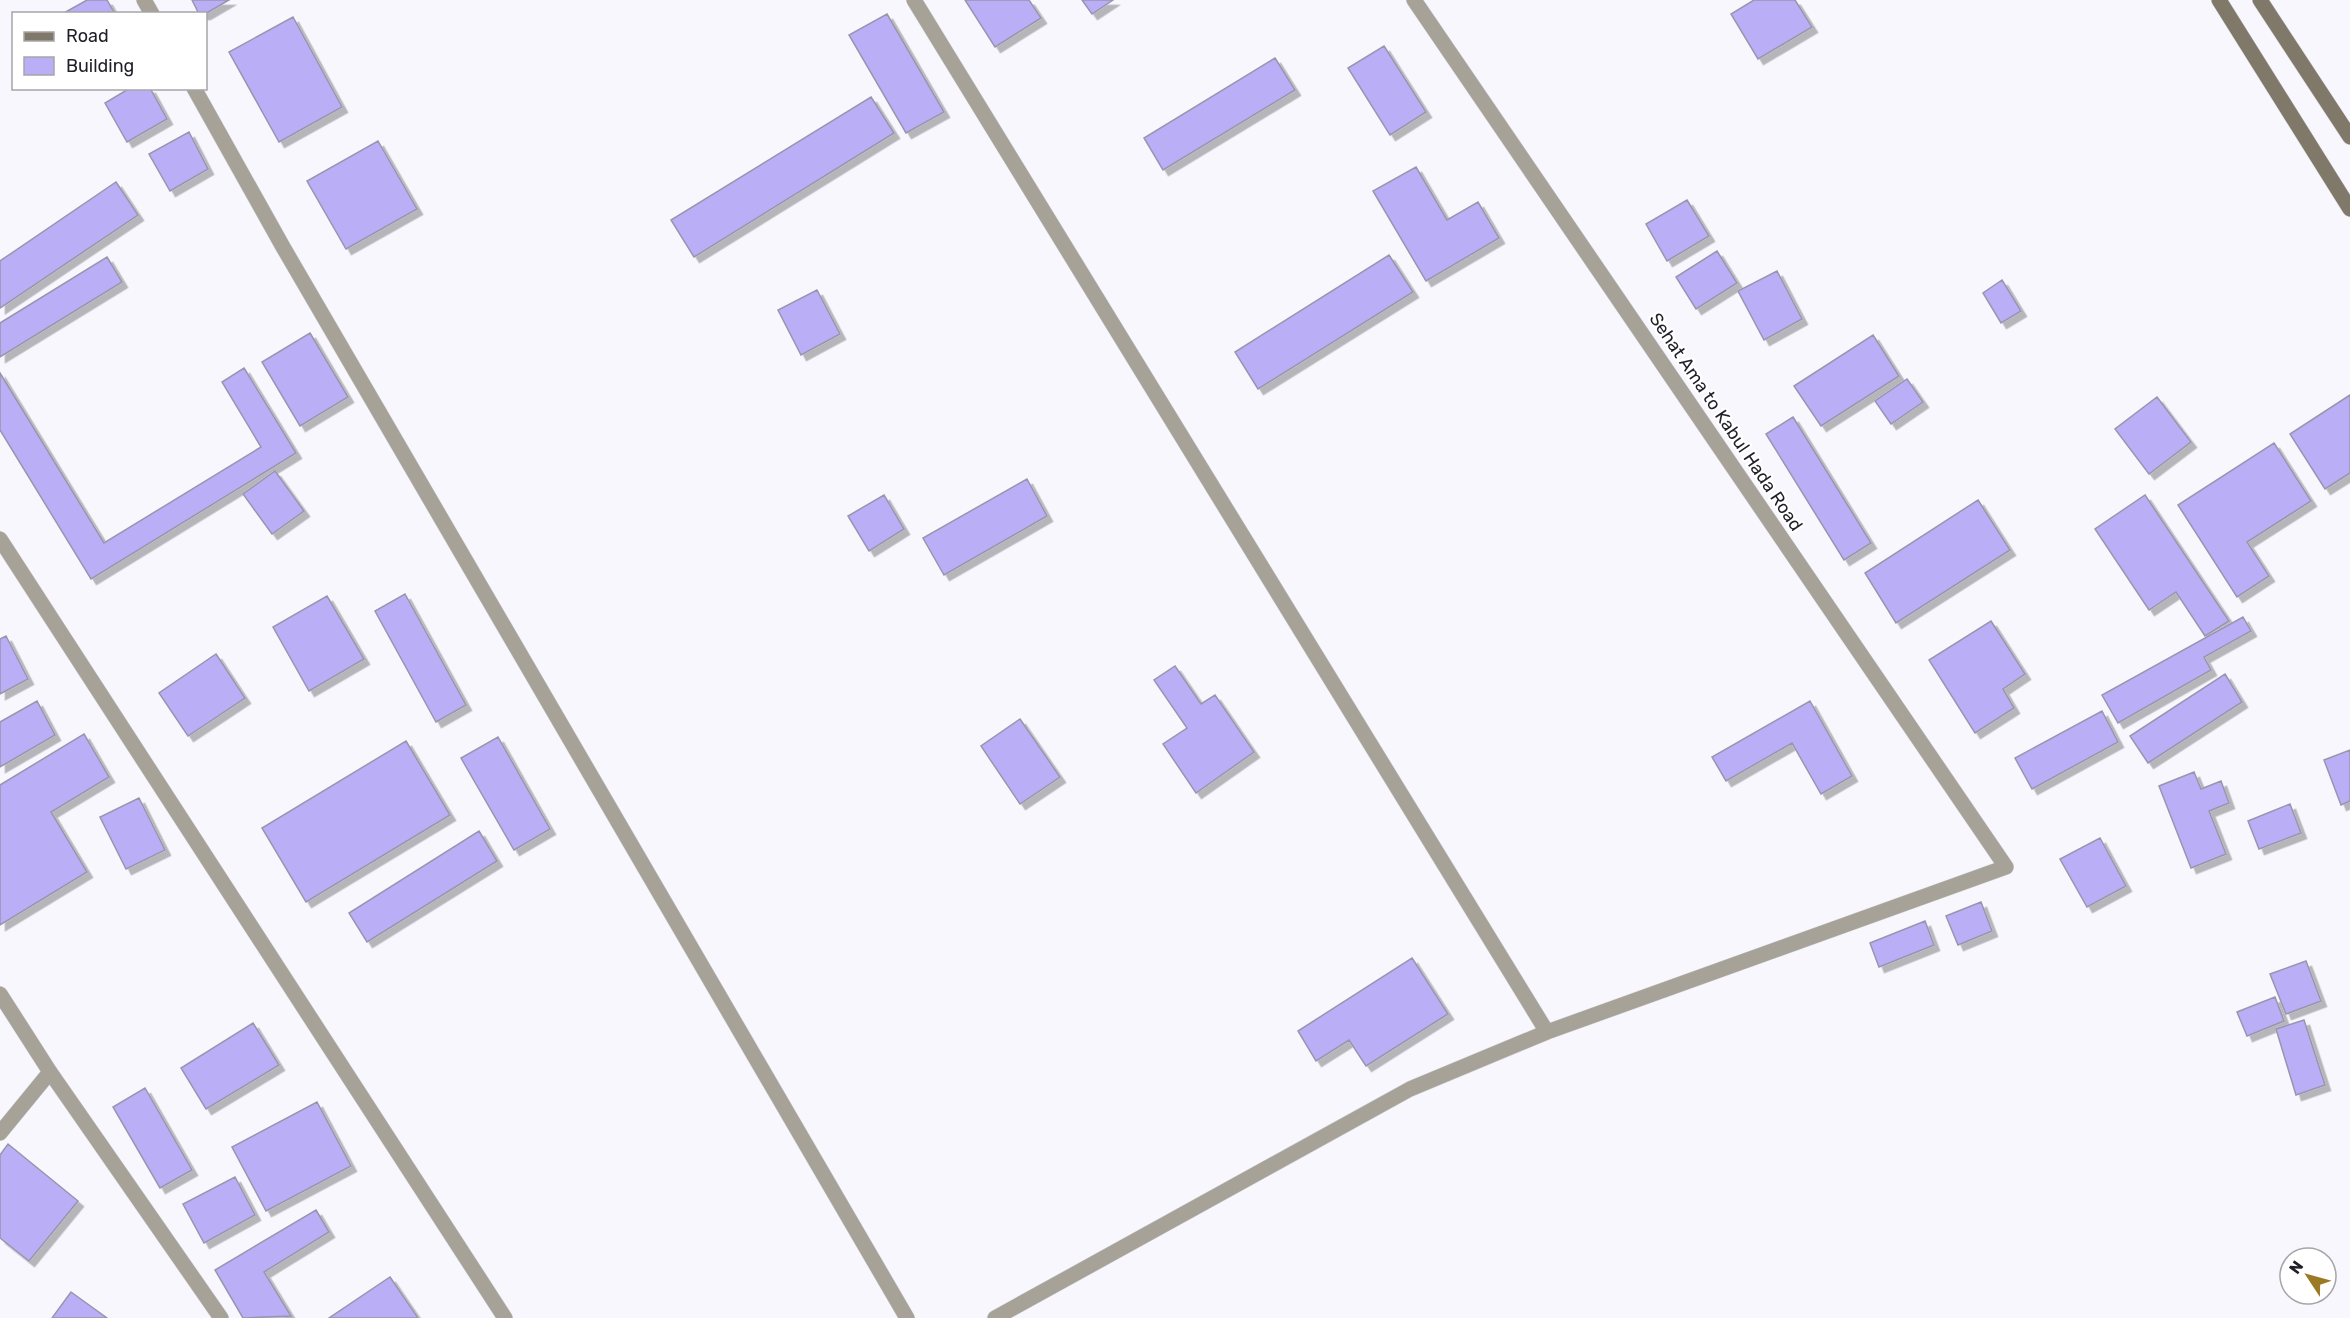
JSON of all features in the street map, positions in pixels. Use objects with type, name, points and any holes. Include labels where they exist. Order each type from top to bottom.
[{"type":"main road","points":[[2219,0],[2350,208]]},
{"type":"main road","points":[[2260,0],[2350,137]]},
{"type":"street","points":[[914,0],[1546,1032],[1410,1089],[995,1318]]},
{"type":"street","name":"Sehat Ama to Kabul Hada Road","points":[[1414,0],[2006,867],[1546,1032]]},
{"type":"street","points":[[195,90],[283,247],[907,1318]]},
{"type":"street","points":[[0,538],[505,1318]]},
{"type":"street","points":[[0,994],[50,1072],[221,1318]]},
{"type":"street","points":[[0,1133],[50,1072]]},
{"type":"building","points":[[87,0],[107,0],[114,12],[66,12]]},
{"type":"building","points":[[192,0],[229,0],[207,13],[198,12]]},
{"type":"building","points":[[965,0],[1029,0],[1041,18],[995,47]]},
{"type":"building","points":[[1082,0],[1113,0],[1092,14]]},
{"type":"building","points":[[1754,0],[1795,0],[1812,27],[1758,59],[1731,14]]},
{"type":"building","points":[[887,14],[944,112],[906,133],[849,35]]},
{"type":"building","points":[[293,17],[342,107],[279,142],[229,52]]},
{"type":"building","points":[[1384,46],[1426,112],[1390,135],[1348,68]]},
{"type":"building","points":[[1275,58],[1295,90],[1163,170],[1144,138]]},
{"type":"building","points":[[127,90],[151,90],[167,119],[127,142],[105,103]]},
{"type":"building","points":[[871,97],[894,133],[694,257],[671,220]]},
{"type":"building","points":[[189,132],[208,169],[170,191],[149,154]]},
{"type":"building","points":[[378,141],[417,209],[346,249],[307,181]]},
{"type":"building","points":[[1416,167],[1447,220],[1478,202],[1499,238],[1426,281],[1373,191]]},
{"type":"building","points":[[116,182],[138,215],[0,308],[0,261]]},
{"type":"building","points":[[1687,200],[1709,236],[1667,261],[1646,224]]},
{"type":"building","points":[[1717,251],[1737,283],[1696,309],[1676,277]]},
{"type":"building","points":[[1389,255],[1413,292],[1258,389],[1235,352]]},
{"type":"building","points":[[107,257],[122,282],[0,357],[0,323]]},
{"type":"building","points":[[1777,271],[1802,319],[1764,340],[1738,291]]},
{"type":"building","points":[[2002,280],[2021,311],[2001,323],[1983,293]]},
{"type":"building","points":[[817,290],[840,334],[801,355],[778,310]]},
{"type":"building","points":[[310,333],[348,397],[300,426],[262,362]]},
{"type":"building","points":[[1873,335],[1899,376],[1821,426],[1794,386]]},
{"type":"building","points":[[244,368],[296,453],[91,579],[0,430],[0,373],[104,543],[261,447],[222,382]]},
{"type":"building","points":[[1907,379],[1923,402],[1891,424],[1875,401]]},
{"type":"building","points":[[2350,395],[2350,473],[2325,489],[2290,434]]},
{"type":"building","points":[[2157,397],[2191,442],[2149,474],[2115,429]]},
{"type":"building","points":[[1793,417],[1871,543],[1844,560],[1766,434]]},
{"type":"building","points":[[2274,443],[2311,501],[2247,542],[2269,576],[2237,597],[2178,505]]},
{"type":"building","points":[[275,471],[304,511],[272,534],[243,494]]},
{"type":"building","points":[[1027,479],[1047,516],[944,575],[923,538]]},
{"type":"building","points":[[884,495],[904,529],[869,551],[848,516]]},
{"type":"building","points":[[2145,495],[2229,621],[2205,636],[2176,592],[2149,610],[2095,529]]},
{"type":"building","points":[[1978,500],[2010,550],[1896,623],[1865,573]]},
{"type":"building","points":[[405,594],[466,705],[436,722],[375,611]]},
{"type":"building","points":[[327,596],[364,659],[309,691],[273,627]]},
{"type":"building","points":[[2243,617],[2251,631],[2204,657],[2211,670],[2118,723],[2102,695]]},
{"type":"building","points":[[1991,621],[2025,674],[2003,689],[2014,708],[1975,733],[1929,660]]},
{"type":"building","points":[[6,636],[28,679],[0,694],[0,639]]},
{"type":"building","points":[[216,654],[245,698],[188,736],[159,693]]},
{"type":"building","points":[[1175,666],[1201,704],[1215,695],[1254,752],[1196,793],[1163,744],[1187,728],[1154,680]]},
{"type":"building","points":[[2225,674],[2242,702],[2148,763],[2130,736]]},
{"type":"building","points":[[37,701],[55,735],[0,767],[0,722]]},
{"type":"building","points":[[1810,701],[1852,776],[1821,794],[1792,743],[1726,781],[1712,757]]},
{"type":"building","points":[[2102,711],[2118,742],[2032,789],[2015,758]]},
{"type":"building","points":[[1020,719],[1060,777],[1020,804],[981,746]]},
{"type":"building","points":[[84,734],[109,777],[51,812],[87,872],[0,925],[0,785]]},
{"type":"building","points":[[498,737],[550,829],[514,850],[461,758]]},
{"type":"building","points":[[406,741],[450,815],[306,902],[262,828]]},
{"type":"building","points":[[2350,750],[2350,801],[2341,805],[2324,760]]},
{"type":"building","points":[[2194,772],[2201,789],[2221,781],[2229,803],[2209,811],[2226,854],[2191,868],[2159,786]]},
{"type":"building","points":[[139,798],[165,850],[126,869],[100,817]]},
{"type":"building","points":[[2290,804],[2301,833],[2259,849],[2248,821]]},
{"type":"building","points":[[479,831],[497,861],[367,942],[349,913]]},
{"type":"building","points":[[2100,838],[2126,886],[2087,907],[2060,859]]},
{"type":"building","points":[[1981,902],[1992,931],[1958,945],[1946,916]]},
{"type":"building","points":[[1925,921],[1934,945],[1879,967],[1870,943]]},
{"type":"building","points":[[1412,958],[1448,1014],[1366,1066],[1349,1040],[1316,1061],[1298,1031]]},
{"type":"building","points":[[2306,961],[2321,1001],[2286,1014],[2270,974]]},
{"type":"building","points":[[2275,997],[2284,1021],[2247,1036],[2237,1012]]},
{"type":"building","points":[[2304,1020],[2325,1085],[2296,1095],[2276,1029]]},
{"type":"building","points":[[253,1023],[279,1065],[206,1109],[181,1068]]},
{"type":"building","points":[[145,1088],[192,1170],[160,1188],[113,1107]]},
{"type":"building","points":[[317,1102],[351,1166],[266,1211],[232,1147]]},
{"type":"building","points":[[8,1144],[78,1201],[29,1261],[0,1238],[0,1155]]},
{"type":"building","points":[[235,1177],[255,1215],[204,1243],[183,1204]]},
{"type":"building","points":[[316,1210],[329,1232],[264,1272],[291,1316],[243,1318],[215,1270]]},
{"type":"building","points":[[390,1277],[418,1318],[329,1318]]},
{"type":"building","points":[[71,1292],[107,1318],[52,1318]]}]
